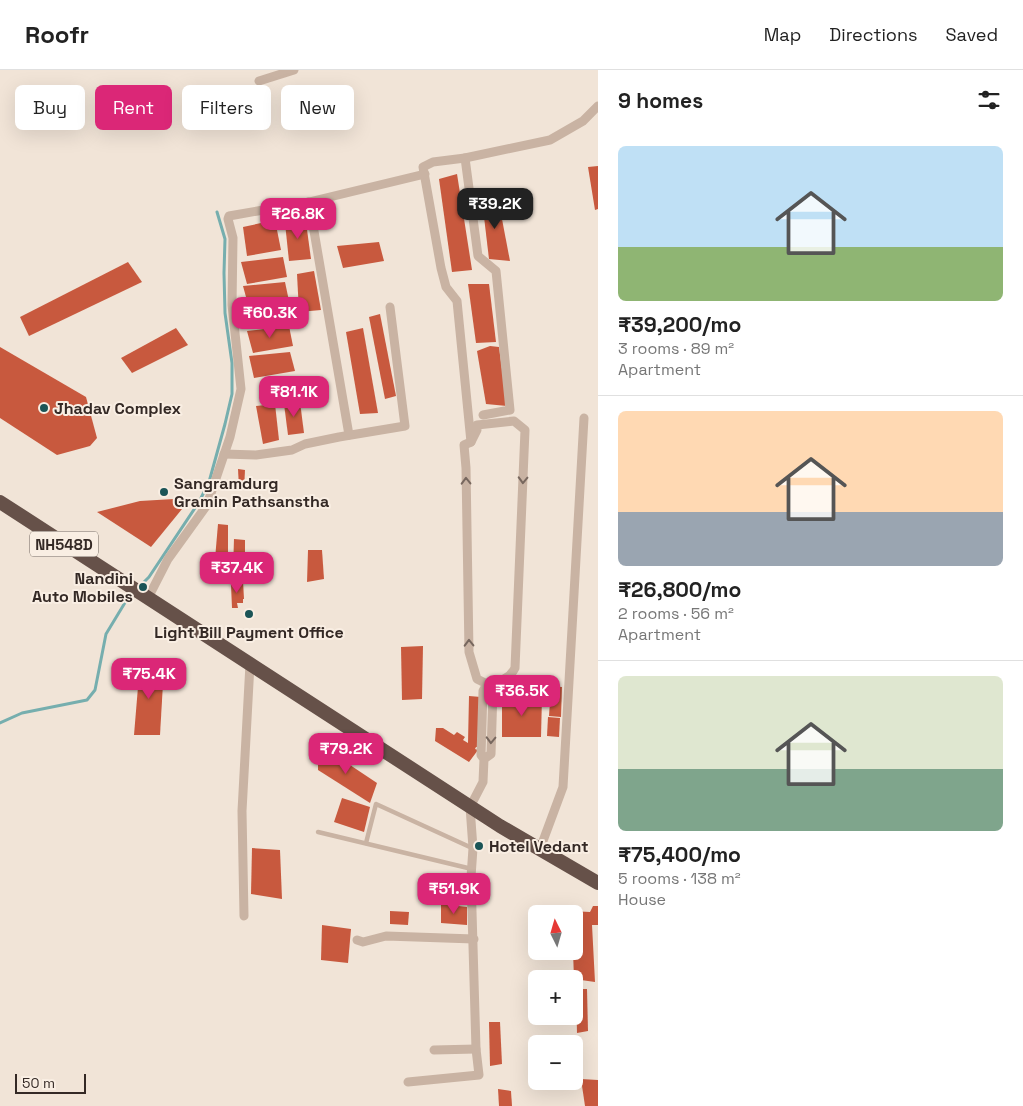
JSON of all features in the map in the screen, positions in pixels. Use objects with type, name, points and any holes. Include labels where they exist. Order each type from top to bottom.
[{"type":"highway","name":"NH548D","points":[[0,502],[470,807],[598,883]]},
{"type":"street","points":[[259,81],[294,70]]},
{"type":"street","points":[[471,442],[457,301],[446,287],[440,268],[424,167],[433,162],[465,158],[550,140],[583,121],[598,106]]},
{"type":"street","points":[[465,158],[478,256],[496,271],[510,410],[483,415]]},
{"type":"street","points":[[145,596],[168,558],[207,505],[230,437],[241,389],[232,305],[233,238],[228,219],[229,216],[309,202],[425,174]]},
{"type":"street","points":[[309,202],[349,435]]},
{"type":"street","points":[[224,454],[256,455],[292,450],[305,444],[406,426],[390,307]]},
{"type":"street","points":[[540,850],[563,787],[584,418]]},
{"type":"street","points":[[514,421],[525,430],[515,668],[512,675],[504,680],[487,684],[477,679],[469,652],[464,445],[471,442],[477,430],[477,425],[514,421]]},
{"type":"street","points":[[244,916],[242,811],[250,664]]},
{"type":"street","points":[[408,1082],[479,1075],[476,1049],[473,848],[470,807],[483,782],[484,759],[481,754],[483,691],[487,684]]},
{"type":"street","points":[[356,940],[363,942],[386,936],[474,939]]},
{"type":"street","points":[[434,1050],[476,1049]]},
{"type":"lane","points":[[366,843],[376,804],[473,848]]},
{"type":"lane","points":[[318,832],[472,870]]},
{"type":"building","points":[[598,166],[598,209],[595,210],[588,167]]},
{"type":"building","points":[[457,174],[472,270],[452,272],[439,179]]},
{"type":"building","points":[[497,193],[510,261],[489,259],[482,200]]},
{"type":"building","points":[[305,215],[311,259],[289,261],[285,223]]},
{"type":"building","points":[[275,220],[281,250],[247,256],[243,227]]},
{"type":"building","points":[[379,242],[384,261],[343,268],[337,246]]},
{"type":"building","points":[[283,257],[287,277],[247,284],[241,262]]},
{"type":"building","points":[[128,262],[142,282],[29,336],[20,317]]},
{"type":"building","points":[[314,271],[321,310],[299,312],[297,274]]},
{"type":"building","points":[[285,282],[289,301],[249,308],[243,286]]},
{"type":"building","points":[[468,284],[489,284],[496,342],[476,343]]},
{"type":"building","points":[[380,314],[396,396],[385,399],[369,317]]},
{"type":"building","points":[[289,326],[293,346],[253,353],[247,331]]},
{"type":"building","points":[[176,328],[188,345],[132,373],[121,358]]},
{"type":"building","points":[[363,328],[378,413],[360,414],[346,332]]},
{"type":"building","points":[[490,346],[499,347],[507,406],[486,404],[477,351]]},
{"type":"building","name":"Jhadav Complex","points":[[0,347],[86,397],[97,438],[90,446],[57,455],[0,418]]},
{"type":"building","points":[[290,352],[295,371],[254,378],[249,356]]},
{"type":"building","points":[[313,384],[319,401],[308,402],[306,387]]},
{"type":"building","points":[[300,402],[304,433],[288,435],[284,404]]},
{"type":"building","points":[[275,404],[279,440],[263,444],[256,406]]},
{"type":"building","points":[[238,469],[245,470],[244,490],[239,488]]},
{"type":"building","points":[[191,498],[151,547],[97,512],[140,501]]},
{"type":"building","points":[[218,524],[228,525],[228,561],[215,559]]},
{"type":"building","points":[[234,539],[245,540],[245,570],[233,570]]},
{"type":"building","points":[[308,550],[322,550],[324,579],[307,582]]},
{"type":"building","points":[[243,581],[243,603],[237,603],[238,608],[232,608],[231,585],[235,585],[234,582]]},
{"type":"building","points":[[423,646],[422,699],[402,700],[401,647]]},
{"type":"building","points":[[140,663],[164,666],[160,735],[134,735]]},
{"type":"building","points":[[551,686],[562,687],[561,717],[549,716]]},
{"type":"building","points":[[469,696],[481,697],[479,747],[476,747],[475,749],[478,750],[469,762],[435,741],[436,728],[443,728],[454,735],[457,732],[465,737],[463,740],[468,743]]},
{"type":"building","points":[[502,697],[542,697],[541,737],[502,737]]},
{"type":"building","points":[[548,717],[560,718],[559,737],[547,736]]},
{"type":"building","points":[[320,745],[377,783],[370,803],[318,770]]},
{"type":"building","points":[[342,798],[370,807],[364,832],[334,822]]},
{"type":"building","points":[[252,848],[280,850],[282,899],[251,894]]},
{"type":"building","points":[[441,904],[467,907],[467,925],[441,923]]},
{"type":"building","points":[[593,906],[598,906],[598,925],[592,925],[595,982],[583,980],[583,970],[574,970],[573,960],[583,960],[583,912],[590,912]]},
{"type":"building","points":[[390,911],[409,912],[408,925],[390,924]]},
{"type":"building","points":[[322,925],[351,929],[348,963],[321,960]]},
{"type":"building","points":[[583,989],[587,989],[588,1031],[577,1033],[577,1025],[583,1025]]},
{"type":"building","points":[[489,1022],[500,1022],[502,1064],[490,1066]]},
{"type":"building","points":[[583,1079],[598,1080],[598,1106],[585,1106]]},
{"type":"building","points":[[498,1089],[511,1091],[512,1106],[499,1106]]},
{"type":"waterway","points":[[139,587],[149,577],[199,502],[209,482],[232,394],[232,363],[225,313],[225,239],[217,212]]},
{"type":"waterway","points":[[0,723],[22,713],[87,700],[95,690],[106,634],[126,601],[133,594]]},
{"type":"place","name":"Jhadav Complex","points":[[44,408]]},
{"type":"place","name":"Sangramdurg Gramin Pathsanstha","points":[[164,492]]},
{"type":"place","name":"Nandini Auto Mobiles","points":[[143,587]]},
{"type":"place","name":"Light Bill Payment Office","points":[[249,614]]},
{"type":"place","name":"Hotel Vedant","points":[[479,846]]}]
